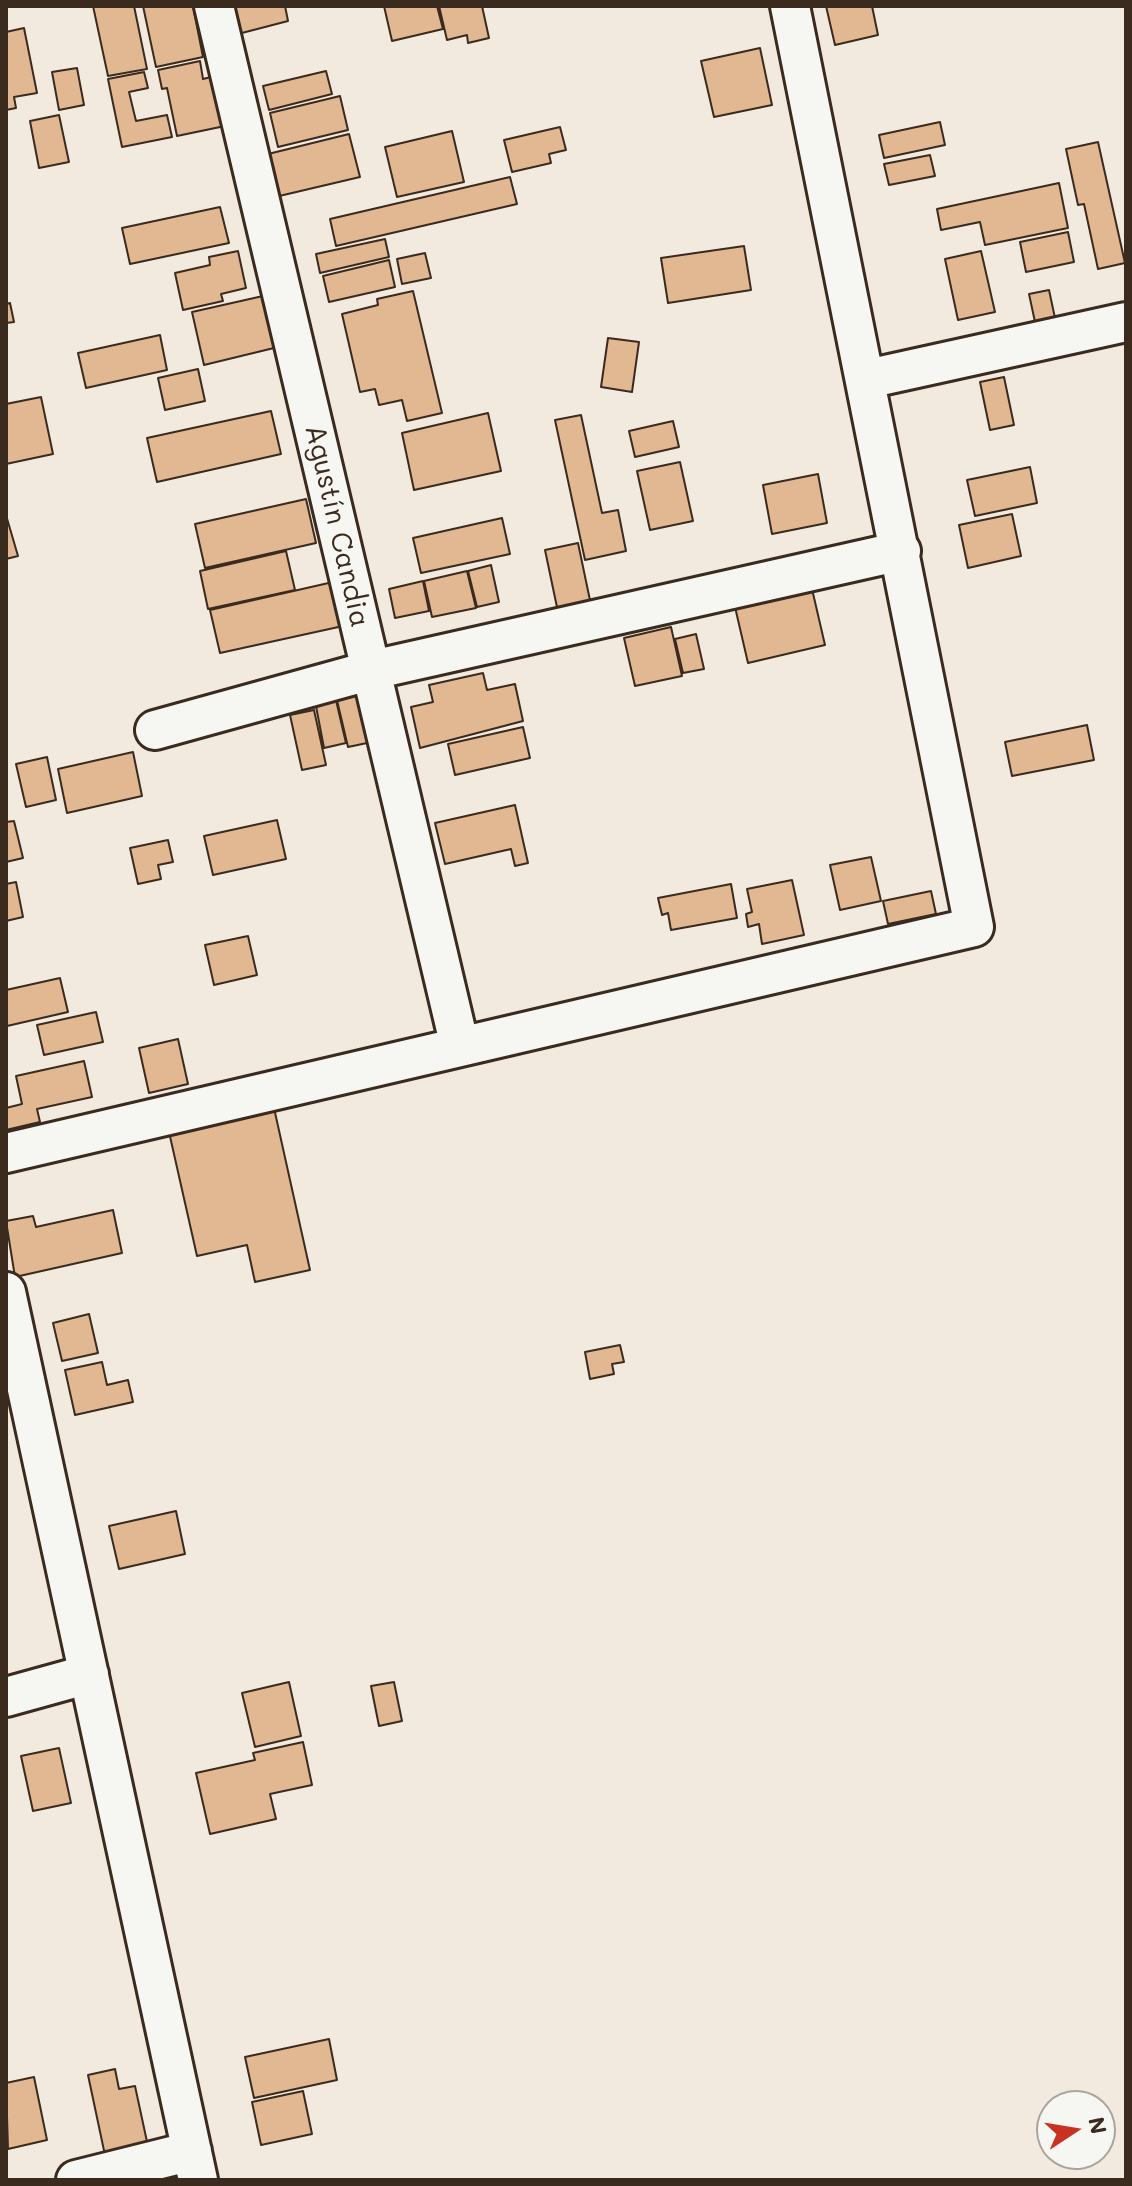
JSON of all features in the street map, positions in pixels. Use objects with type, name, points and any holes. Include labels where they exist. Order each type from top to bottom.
[{"type":"street","name":"Agustín Candia","points":[[214,6],[460,1047]]},
{"type":"street","points":[[6,1153],[974,927],[867,379],[790,6]]},
{"type":"street","points":[[867,379],[1126,322]]},
{"type":"street","points":[[155,730],[372,670],[901,551]]},
{"type":"street","points":[[6,1292],[195,2165],[76,2180]]},
{"type":"street","points":[[6,1697],[89,1674]]},
{"type":"building","points":[[93,6],[134,6],[147,69],[108,76]]},
{"type":"building","points":[[143,6],[193,6],[203,57],[156,67]]},
{"type":"building","points":[[231,6],[285,6],[288,21],[238,34]]},
{"type":"building","points":[[384,6],[437,6],[443,29],[392,41]]},
{"type":"building","points":[[439,6],[482,6],[489,38],[468,43],[467,35],[447,40]]},
{"type":"building","points":[[826,6],[872,6],[878,35],[835,45]]},
{"type":"building","points":[[24,28],[37,93],[14,97],[16,108],[6,110],[6,32]]},
{"type":"building","points":[[760,48],[772,105],[714,117],[701,61]]},
{"type":"building","points":[[200,61],[203,79],[215,76],[225,126],[177,136],[167,88],[162,89],[158,70]]},
{"type":"building","points":[[77,68],[84,105],[59,110],[52,72]]},
{"type":"building","points":[[326,71],[332,94],[269,110],[263,86]]},
{"type":"building","points":[[144,72],[148,88],[129,92],[136,121],[167,115],[172,137],[122,147],[108,79]]},
{"type":"building","points":[[340,96],[348,130],[278,147],[270,113]]},
{"type":"building","points":[[59,115],[69,162],[39,168],[30,121]]},
{"type":"building","points":[[940,122],[945,145],[884,158],[879,135]]},
{"type":"building","points":[[560,127],[566,150],[549,154],[551,163],[512,172],[504,140]]},
{"type":"building","points":[[452,131],[464,182],[397,197],[385,147]]},
{"type":"building","points":[[349,134],[360,177],[275,197],[264,155]]},
{"type":"building","points":[[1098,142],[1125,263],[1098,269],[1084,204],[1078,205],[1066,149]]},
{"type":"building","points":[[930,155],[935,176],[889,185],[884,164]]},
{"type":"building","points":[[510,177],[517,204],[336,246],[330,219]]},
{"type":"building","points":[[1059,183],[1068,228],[985,245],[980,222],[941,230],[937,209]]},
{"type":"building","points":[[220,207],[229,243],[130,264],[122,228]]},
{"type":"building","points":[[1068,232],[1074,262],[1026,272],[1020,242]]},
{"type":"building","points":[[385,239],[389,257],[320,273],[316,254]]},
{"type":"building","points":[[744,246],[751,290],[668,303],[661,258]]},
{"type":"building","points":[[238,251],[246,288],[221,294],[223,301],[183,310],[175,273],[210,265],[209,257]]},
{"type":"building","points":[[981,251],[995,312],[958,320],[945,259]]},
{"type":"building","points":[[425,253],[431,278],[402,284],[397,259]]},
{"type":"building","points":[[389,260],[395,287],[329,302],[323,276]]},
{"type":"building","points":[[1049,290],[1055,318],[1035,322],[1029,294]]},
{"type":"building","points":[[413,291],[442,413],[407,421],[402,400],[379,405],[375,389],[360,392],[342,314],[378,305],[377,299]]},
{"type":"building","points":[[263,296],[274,348],[204,365],[192,312]]},
{"type":"building","points":[[10,303],[14,322],[6,323],[6,304]]},
{"type":"building","points":[[160,335],[167,370],[86,388],[78,353]]},
{"type":"building","points":[[608,338],[639,342],[632,392],[601,387]]},
{"type":"building","points":[[198,369],[205,401],[165,410],[158,378]]},
{"type":"building","points":[[1004,377],[1014,425],[990,430],[980,382]]},
{"type":"building","points":[[41,397],[53,454],[6,464],[6,404]]},
{"type":"building","points":[[271,411],[281,454],[157,482],[147,438]]},
{"type":"building","points":[[488,413],[501,471],[414,490],[402,433]]},
{"type":"building","points":[[581,415],[602,513],[618,510],[626,551],[585,560],[555,420]]},
{"type":"building","points":[[673,421],[679,447],[635,457],[629,431]]},
{"type":"building","points":[[680,462],[693,521],[650,530],[637,471]]},
{"type":"building","points":[[1030,467],[1037,503],[975,516],[967,480]]},
{"type":"building","points":[[818,474],[827,523],[772,534],[763,485]]},
{"type":"building","points":[[306,499],[316,543],[205,568],[195,524]]},
{"type":"building","points":[[1012,514],[1021,556],[968,568],[959,525]]},
{"type":"building","points":[[6,515],[18,556],[6,559]]},
{"type":"building","points":[[502,518],[510,554],[421,573],[413,538]]},
{"type":"building","points":[[578,543],[591,605],[558,612],[545,550]]},
{"type":"building","points":[[286,551],[295,590],[208,609],[200,571]]},
{"type":"building","points":[[491,565],[499,602],[477,607],[468,571]]},
{"type":"building","points":[[467,571],[476,608],[432,617],[424,581]]},
{"type":"building","points":[[423,581],[429,611],[395,618],[389,589]]},
{"type":"building","points":[[333,582],[343,626],[220,653],[210,610]]},
{"type":"building","points":[[812,589],[825,645],[748,663],[735,607]]},
{"type":"building","points":[[671,627],[682,676],[635,686],[624,638]]},
{"type":"building","points":[[696,634],[704,669],[683,673],[675,639]]},
{"type":"building","points":[[483,673],[487,690],[515,684],[523,721],[420,748],[411,707],[433,702],[429,685]]},
{"type":"building","points":[[361,691],[372,742],[348,747],[336,696]]},
{"type":"building","points":[[335,696],[346,743],[324,748],[315,701]]},
{"type":"building","points":[[314,710],[326,765],[302,770],[290,715]]},
{"type":"building","points":[[1087,725],[1094,760],[1012,776],[1005,742]]},
{"type":"building","points":[[523,727],[530,758],[455,775],[448,744]]},
{"type":"building","points":[[133,752],[142,796],[67,813],[58,769]]},
{"type":"building","points":[[47,757],[56,800],[26,807],[16,764]]},
{"type":"building","points":[[515,805],[528,863],[515,866],[511,849],[445,864],[435,823]]},
{"type":"building","points":[[277,820],[286,859],[213,875],[204,836]]},
{"type":"building","points":[[14,821],[23,858],[6,862],[6,822]]},
{"type":"building","points":[[168,840],[173,862],[158,865],[161,879],[138,884],[130,848]]},
{"type":"building","points":[[871,857],[881,901],[840,910],[830,865]]},
{"type":"building","points":[[792,880],[804,935],[762,944],[759,924],[748,927],[746,914],[752,912],[747,889]]},
{"type":"building","points":[[16,882],[23,917],[6,921],[6,884]]},
{"type":"building","points":[[731,884],[737,918],[671,930],[668,913],[662,915],[658,898]]},
{"type":"building","points":[[931,891],[936,914],[888,924],[883,901]]},
{"type":"building","points":[[248,936],[257,975],[214,985],[205,945]]},
{"type":"building","points":[[60,978],[68,1012],[7,1026],[6,990]]},
{"type":"building","points":[[96,1012],[103,1042],[44,1055],[37,1025]]},
{"type":"building","points":[[178,1039],[188,1084],[149,1093],[139,1048]]},
{"type":"building","points":[[84,1061],[92,1097],[37,1109],[40,1122],[6,1130],[6,1108],[22,1104],[16,1076]]},
{"type":"building","points":[[274,1108],[310,1270],[255,1282],[247,1245],[197,1256],[169,1132]]},
{"type":"building","points":[[113,1210],[122,1253],[15,1277],[6,1221],[33,1216],[36,1227]]},
{"type":"building","points":[[89,1314],[98,1353],[62,1361],[53,1323]]},
{"type":"building","points":[[620,1345],[624,1362],[612,1364],[614,1374],[590,1379],[585,1352]]},
{"type":"building","points":[[102,1362],[107,1385],[128,1380],[133,1402],[75,1415],[65,1370]]},
{"type":"building","points":[[176,1511],[185,1554],[119,1569],[109,1526]]},
{"type":"building","points":[[289,1682],[301,1736],[255,1747],[242,1693]]},
{"type":"building","points":[[394,1682],[402,1721],[379,1726],[371,1686]]},
{"type":"building","points":[[303,1742],[312,1785],[270,1794],[276,1819],[210,1834],[196,1773],[255,1760],[253,1753]]},
{"type":"building","points":[[59,1748],[71,1803],[33,1811],[21,1756]]},
{"type":"building","points":[[329,2039],[337,2080],[254,2098],[245,2057]]},
{"type":"building","points":[[115,2069],[119,2089],[135,2086],[149,2151],[106,2160],[88,2075]]},
{"type":"building","points":[[34,2077],[47,2140],[8,2149],[6,2083]]},
{"type":"building","points":[[303,2091],[312,2134],[261,2145],[252,2102]]}]
